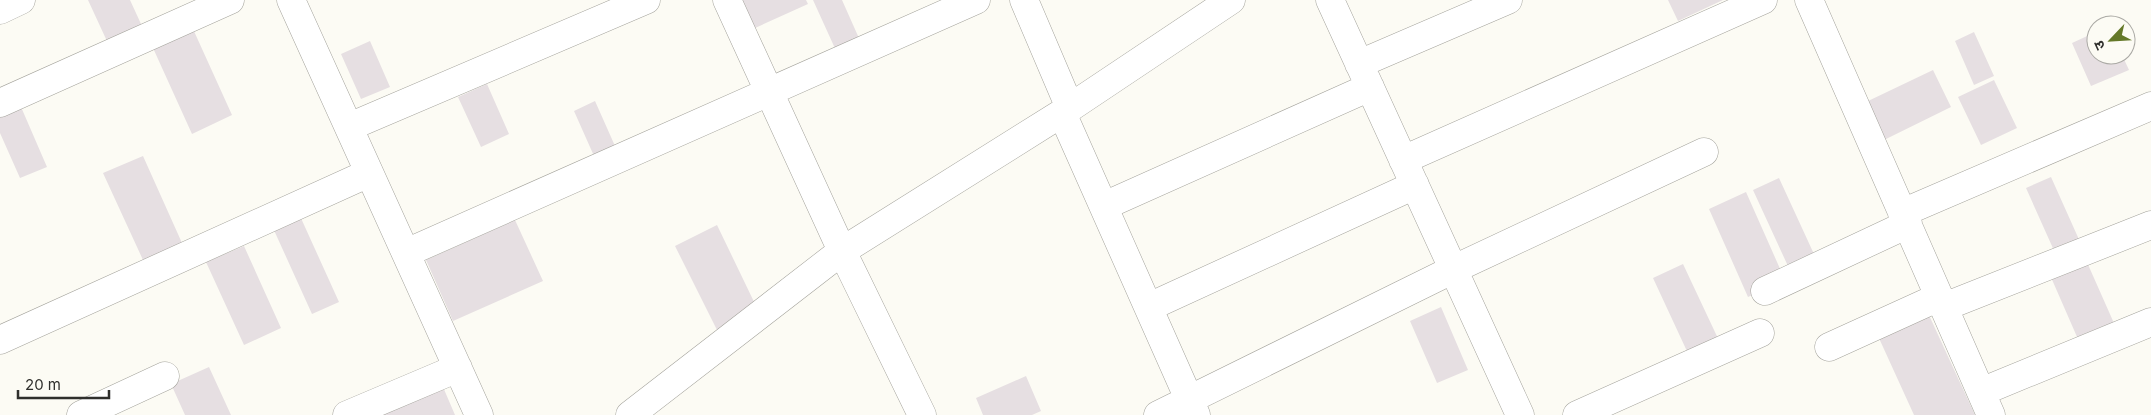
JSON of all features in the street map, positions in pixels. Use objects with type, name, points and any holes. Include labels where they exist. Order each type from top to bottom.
[{"type":"street","points":[[0,10],[21,0]]},
{"type":"street","points":[[0,103],[230,0]]},
{"type":"street","points":[[291,0],[479,415]]},
{"type":"street","points":[[349,128],[646,0]]},
{"type":"street","points":[[727,0],[842,251],[922,415]]},
{"type":"street","points":[[406,252],[976,0]]},
{"type":"street","points":[[1024,0],[1104,206],[1193,408]]},
{"type":"street","points":[[630,415],[842,251],[1066,111],[1231,0]]},
{"type":"street","points":[[1330,0],[1520,415]]},
{"type":"street","points":[[1104,206],[1365,76],[1508,0]]},
{"type":"street","points":[[1404,160],[1763,0]]},
{"type":"street","points":[[1809,0],[1986,404],[2151,322]]},
{"type":"street","points":[[1765,291],[1905,219],[2151,106]]},
{"type":"street","points":[[1158,415],[1193,408],[1454,269],[1704,152]]},
{"type":"street","points":[[0,340],[370,173]]},
{"type":"street","points":[[1149,307],[1415,185]]},
{"type":"street","points":[[1829,347],[1942,302],[2151,225]]},
{"type":"street","points":[[1577,415],[1760,333]]},
{"type":"street","points":[[347,415],[458,368]]},
{"type":"street","points":[[80,415],[165,376]]},
{"type":"building","points":[[88,0],[130,0],[147,37],[112,52]]},
{"type":"building","points":[[729,0],[806,0],[808,4],[744,33]]},
{"type":"building","points":[[813,0],[842,0],[862,45],[838,55]]},
{"type":"building","points":[[1668,0],[1723,0],[1678,21]]},
{"type":"building","points":[[193,29],[232,115],[192,134],[153,48]]},
{"type":"building","points":[[1974,32],[1994,76],[1974,85],[1955,41]]},
{"type":"building","points":[[2086,37],[2086,65],[2127,65],[2129,70],[2091,86],[2072,43]]},
{"type":"building","points":[[370,41],[390,87],[361,99],[341,54]]},
{"type":"building","points":[[1933,70],[1951,107],[1884,140],[1866,102]]},
{"type":"building","points":[[1994,80],[2017,128],[1981,145],[1958,97]]},
{"type":"building","points":[[487,84],[509,134],[481,147],[458,97]]},
{"type":"building","points":[[18,100],[47,167],[20,178],[0,133],[0,108]]},
{"type":"building","points":[[595,101],[619,155],[598,165],[574,111]]},
{"type":"building","points":[[143,156],[182,243],[143,260],[103,173]]},
{"type":"building","points":[[2051,177],[2081,244],[2056,255],[2026,188]]},
{"type":"building","points":[[1779,178],[1819,265],[1793,277],[1753,190]]},
{"type":"building","points":[[1746,192],[1785,280],[1748,297],[1709,209]]},
{"type":"building","points":[[300,216],[339,302],[312,314],[273,228]]},
{"type":"building","points":[[515,220],[543,281],[453,321],[426,260]]},
{"type":"building","points":[[717,225],[757,308],[721,338],[675,246]]},
{"type":"building","points":[[244,246],[281,328],[244,345],[206,262]]},
{"type":"building","points":[[2086,260],[2117,330],[2081,346],[2050,275]]},
{"type":"building","points":[[1683,264],[1722,347],[1692,362],[1653,278]]},
{"type":"building","points":[[1441,307],[1468,370],[1437,383],[1410,321]]},
{"type":"building","points":[[1928,313],[1975,415],[1914,415],[1878,336]]},
{"type":"building","points":[[209,367],[231,415],[185,415],[171,384]]},
{"type":"building","points":[[1026,376],[1041,411],[1032,415],[983,415],[976,398]]},
{"type":"building","points":[[443,387],[455,415],[380,415]]}]
